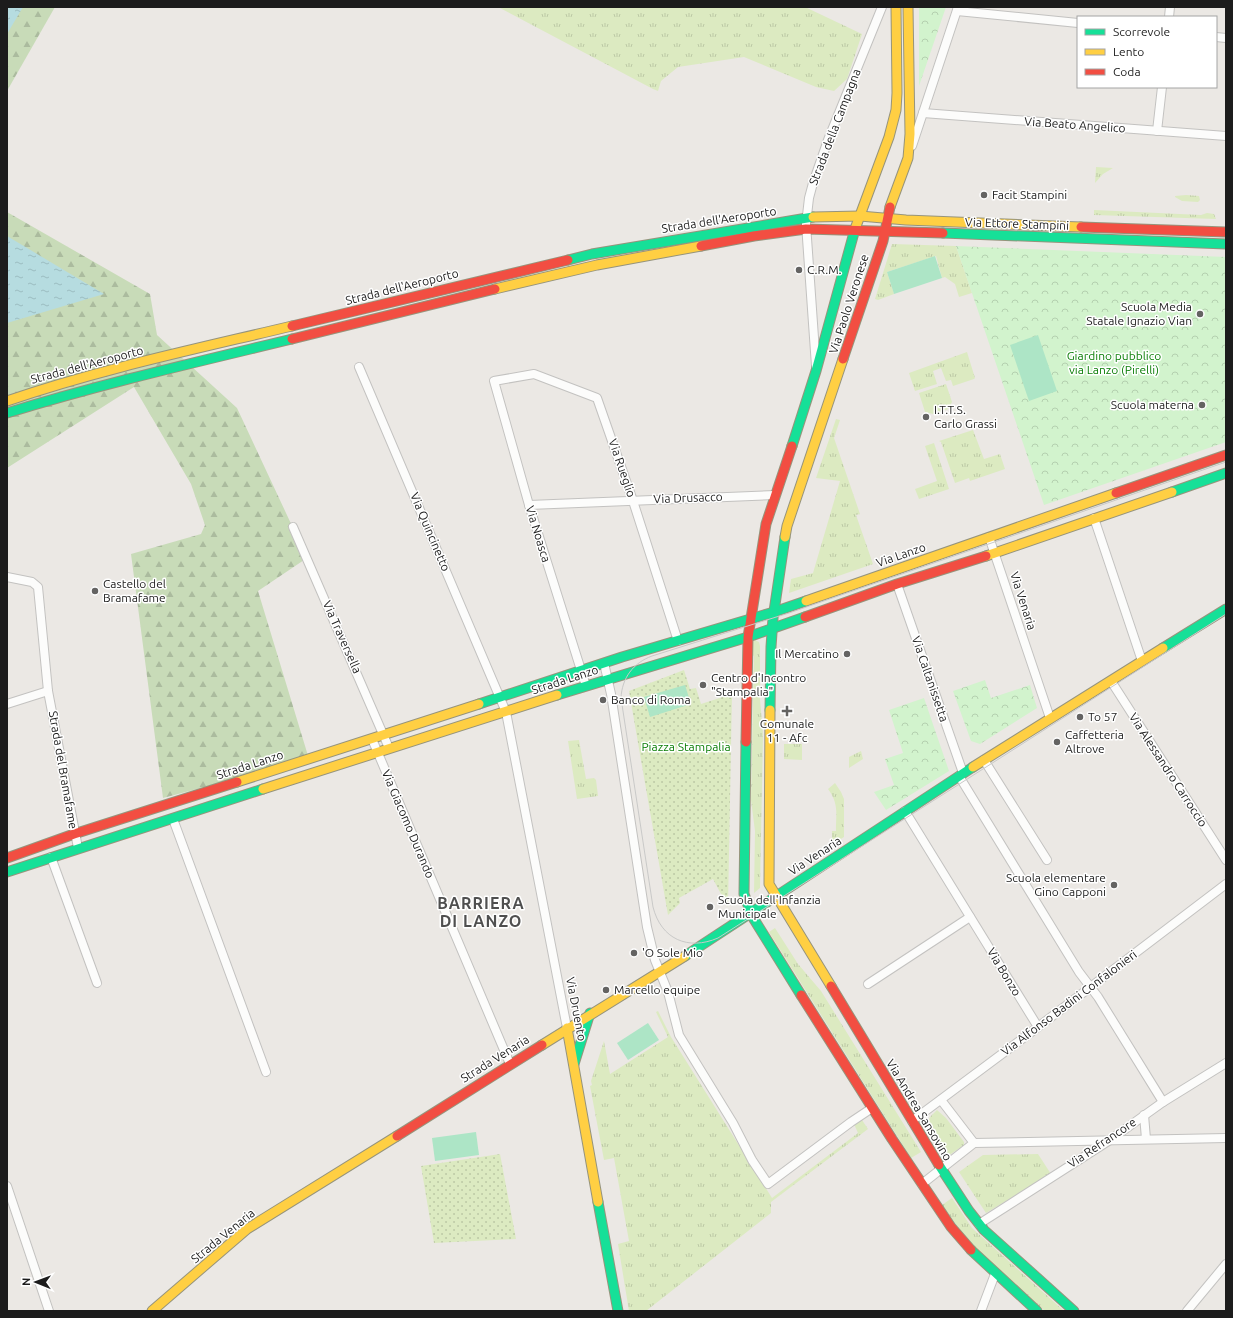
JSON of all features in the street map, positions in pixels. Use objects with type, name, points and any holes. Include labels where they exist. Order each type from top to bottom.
[{"type":"main road","name":"Via Paolo Veronese","points":[[752,618],[766,524],[816,371],[855,230],[890,137],[897,104],[896,7]]},
{"type":"main road","points":[[908,7],[910,134],[908,158]]},
{"type":"main road","name":"Via Paolo Veronese","points":[[774,612],[788,526],[886,231],[888,218],[908,158]]},
{"type":"main road","name":"Via Ettore Stampini","points":[[807,217],[860,216],[1226,232]]},
{"type":"main road","name":"Strada dell'Aeroporto","points":[[7,401],[54,385],[108,370],[592,254],[764,226],[807,217]]},
{"type":"main road","name":"Via Ettore Stampini","points":[[806,229],[1226,244]]},
{"type":"main road","name":"Strada dell'Aeroporto","points":[[7,413],[58,397],[111,383],[514,284],[597,265],[754,236],[806,229]]},
{"type":"main road","name":"Via Lanzo","points":[[581,671],[774,612],[1226,455]]},
{"type":"main road","points":[[608,679],[772,629],[897,584],[994,553],[1226,473]]},
{"type":"main road","name":"Via Venaria","points":[[659,971],[750,914],[775,896],[984,760],[1226,609]]},
{"type":"main road","points":[[774,612],[772,629],[769,884],[775,896]]},
{"type":"main road","points":[[752,618],[748,637],[744,894],[750,914],[872,1108],[946,1220],[961,1240],[976,1256],[1037,1311]]},
{"type":"main road","name":"Strada Lanzo","points":[[7,858],[74,834],[581,671]]},
{"type":"main road","name":"Strada Lanzo","points":[[7,872],[389,748],[608,679]]},
{"type":"main road","name":"Via Andrea Sansovino","points":[[775,896],[942,1170],[966,1206],[979,1224],[997,1242],[1074,1311]]},
{"type":"main road","name":"Strada Venaria","points":[[152,1311],[247,1229],[659,971]]},
{"type":"main road","points":[[574,1065],[590,1013]]},
{"type":"main road","name":"Via Druento","points":[[567,1028],[618,1311]]},
{"type":"street","name":"Strada della Campagna","points":[[816,371],[806,229],[809,198],[820,161],[882,7]]},
{"type":"street","name":"Via Paolo Veronese","points":[[908,158],[957,9]]},
{"type":"street","points":[[957,9],[1077,23]]},
{"type":"street","points":[[1158,131],[1162,88]]},
{"type":"street","name":"Via Beato Angelico","points":[[924,113],[1226,136]]},
{"type":"street","name":"Via Quincinetto","points":[[359,367],[500,697]]},
{"type":"street","name":"Via Rueglio","points":[[494,381],[534,374],[597,398],[633,501],[678,641]]},
{"type":"street","name":"Via Noasca","points":[[494,381],[529,505],[586,686]]},
{"type":"street","name":"Via Drusacco","points":[[529,505],[775,495]]},
{"type":"street","points":[[1094,518],[1142,661]]},
{"type":"street","name":"Via Traversella","points":[[293,527],[389,748]]},
{"type":"street","name":"Via Venaria","points":[[989,537],[1050,718]]},
{"type":"street","name":"Strada del Bramafame","points":[[7,577],[32,582],[38,587],[48,691],[74,834],[78,848]]},
{"type":"street","name":"Via Caltanissetta","points":[[897,584],[961,775],[1078,970],[1098,997],[1163,1102]]},
{"type":"street","points":[[604,663],[608,679],[648,927],[655,960],[668,992],[679,1035],[733,1123],[752,1160],[768,1184],[872,1108]]},
{"type":"street","name":"Via Alessandro Carroccio","points":[[1111,681],[1226,860]]},
{"type":"street","points":[[7,704],[48,691]]},
{"type":"street","points":[[500,697],[506,712]]},
{"type":"street","name":"Via Druento","points":[[506,712],[567,1028]]},
{"type":"street","name":"Via Giacomo Durando","points":[[372,739],[510,1064]]},
{"type":"street","points":[[984,760],[1047,860]]},
{"type":"street","name":"Via Bonzo","points":[[905,811],[1038,1027]]},
{"type":"street","points":[[173,819],[266,1072]]},
{"type":"street","points":[[51,858],[97,982]]},
{"type":"street","name":"Via Alfonso Badini Confalonieri","points":[[912,1121],[1091,988],[1226,884]]},
{"type":"street","points":[[868,984],[970,917]]},
{"type":"street","name":"Via Refrancore","points":[[979,1224],[1110,1140],[1163,1102],[1226,1063]]},
{"type":"street","points":[[941,1100],[974,1143]]},
{"type":"street","points":[[1144,1115],[1146,1139]]},
{"type":"street","points":[[922,1184],[942,1170],[949,1162],[974,1143],[1226,1138]]},
{"type":"street","points":[[7,1186],[49,1311]]},
{"type":"street","points":[[1187,1311],[1226,1264]]},
{"type":"street","points":[[981,1311],[996,1274]]},
{"type":"green space","points":[[7,7],[55,7],[7,91]]},
{"type":"green space","points":[[498,7],[805,7],[862,34],[847,79],[834,91],[816,87],[744,57],[678,67],[661,81],[658,91]]},
{"type":"green space","points":[[919,7],[946,7],[919,86]]},
{"type":"green space","points":[[1096,167],[1113,168],[1103,174],[1095,183]]},
{"type":"green space","points":[[1186,195],[1199,196],[1200,200],[1198,202],[1182,201],[1175,197]]},
{"type":"green space","points":[[1094,210],[1201,215],[1207,213],[1214,214],[1216,219],[1094,215]]},
{"type":"green space","points":[[7,212],[150,294],[157,335],[237,408],[307,558],[258,591],[309,759],[163,798],[131,554],[201,534],[205,525],[191,484],[134,387],[7,468]]},
{"type":"green space","points":[[892,244],[956,246],[972,293],[959,297],[955,284],[945,277],[942,278],[936,256],[887,272],[894,294],[878,300],[875,299]]},
{"type":"green space","name":"Giardino pubblico via Lanzo (Pirelli)","points":[[956,246],[1226,257],[1226,442],[1044,505]]},
{"type":"green space","points":[[935,256],[942,278],[894,294],[887,272]]},
{"type":"green space","points":[[1038,335],[1057,391],[1029,401],[1010,345]]},
{"type":"green space","points":[[967,352],[975,378],[974,379],[953,386],[951,380],[946,381],[941,368],[933,371],[937,384],[915,391],[909,373]]},
{"type":"green space","points":[[946,384],[952,402],[948,409],[933,414],[925,412],[919,393]]},
{"type":"green space","points":[[836,419],[840,420],[834,438],[860,514],[856,515],[873,564],[789,593],[791,579],[813,573],[840,481],[816,478]]},
{"type":"green space","points":[[973,430],[984,459],[1000,454],[1005,469],[970,481],[969,478],[955,483],[941,442],[939,441]]},
{"type":"green space","points":[[934,443],[949,489],[919,499],[915,489],[937,481],[925,446]]},
{"type":"green space","points":[[755,640],[759,642],[760,646],[760,699],[763,734],[760,888],[754,893],[755,831],[751,800],[754,656],[751,654],[752,642]]},
{"type":"green space","name":"Piazza Stampalia","points":[[684,670],[690,689],[696,688],[701,704],[732,694],[728,907],[713,879],[679,898],[680,903],[668,915],[629,691]]},
{"type":"green space","points":[[985,680],[991,698],[1030,685],[1037,708],[980,744],[971,741],[953,691]]},
{"type":"green space","points":[[685,685],[691,704],[650,717],[644,697]]},
{"type":"green space","points":[[924,698],[949,771],[886,810],[874,792],[894,785],[885,759],[903,753],[889,710]]},
{"type":"green space","points":[[579,740],[586,779],[594,778],[596,780],[598,796],[577,799],[568,741]]},
{"type":"green space","points":[[784,744],[802,744],[802,760],[784,759]]},
{"type":"green space","points":[[861,751],[863,759],[849,768],[849,757]]},
{"type":"green space","points":[[835,783],[844,799],[844,837],[832,843],[832,831],[836,831],[836,809],[832,794],[828,789]]},
{"type":"green space","points":[[775,928],[798,964],[821,991],[921,1152],[911,1158],[769,932]]},
{"type":"green space","points":[[658,1011],[671,1037],[772,1198],[858,1133],[854,1124],[862,1120],[868,1129],[771,1202],[771,1213],[646,1311],[629,1311],[618,1244],[629,1241],[614,1158],[604,1160],[590,1086],[592,1085],[591,1081],[604,1041],[610,1074],[668,1037],[656,1012]]},
{"type":"green space","points":[[648,1023],[659,1040],[628,1060],[617,1043]]},
{"type":"green space","points":[[937,1110],[946,1118],[964,1142],[964,1145],[948,1156],[926,1124]]},
{"type":"green space","points":[[476,1132],[479,1155],[435,1161],[432,1138]]},
{"type":"green space","points":[[500,1154],[516,1239],[434,1243],[421,1166]]},
{"type":"green space","points":[[1038,1154],[1051,1174],[986,1213],[959,1172],[983,1155]]},
{"type":"green space","points":[[952,1198],[972,1228],[1064,1311],[1045,1311],[971,1245],[942,1205]]},
{"type":"water","points":[[7,7],[23,7],[7,34]]},
{"type":"water","points":[[7,236],[104,294],[7,323]]},
{"type":"tram line","points":[[1226,462],[789,613],[652,656],[634,667],[626,678],[621,698],[653,907],[657,918],[662,927],[669,934],[686,942],[707,942],[718,938],[1226,614]]},
{"type":"traffic: fast","points":[[568,260],[592,254],[813,217]]},
{"type":"traffic: fast","points":[[792,446],[816,371],[855,229]]},
{"type":"traffic: fast","points":[[943,233],[1226,244]]},
{"type":"traffic: fast","points":[[7,413],[113,383],[292,339]]},
{"type":"traffic: fast","points":[[1172,492],[1226,473]]},
{"type":"traffic: fast","points":[[770,710],[773,618],[785,537]]},
{"type":"traffic: fast","points":[[479,704],[622,657],[774,612],[806,601]]},
{"type":"traffic: fast","points":[[1163,648],[1226,609]]},
{"type":"traffic: fast","points":[[557,695],[748,637],[805,617]]},
{"type":"traffic: fast","points":[[746,742],[744,894],[752,916],[801,995]]},
{"type":"traffic: fast","points":[[685,956],[973,767]]},
{"type":"traffic: fast","points":[[7,872],[263,789]]},
{"type":"traffic: fast","points":[[574,1064],[590,1013]]},
{"type":"traffic: fast","points":[[939,1165],[969,1211],[984,1230],[1074,1311]]},
{"type":"traffic: fast","points":[[598,1202],[618,1311]]},
{"type":"traffic: fast","points":[[971,1250],[1037,1311]]},
{"type":"traffic: slow","points":[[855,229],[889,137],[896,110],[896,7]]},
{"type":"traffic: slow","points":[[890,207],[908,158],[910,134],[908,7]]},
{"type":"traffic: slow","points":[[813,217],[860,216],[906,220],[1081,227]]},
{"type":"traffic: slow","points":[[495,289],[597,265],[701,246]]},
{"type":"traffic: slow","points":[[7,401],[113,369],[292,326]]},
{"type":"traffic: slow","points":[[785,537],[787,526],[843,359]]},
{"type":"traffic: slow","points":[[986,556],[1172,492]]},
{"type":"traffic: slow","points":[[806,601],[1116,493]]},
{"type":"traffic: slow","points":[[973,767],[1163,648]]},
{"type":"traffic: slow","points":[[263,789],[557,695]]},
{"type":"traffic: slow","points":[[237,782],[479,704]]},
{"type":"traffic: slow","points":[[770,710],[769,884],[831,986]]},
{"type":"traffic: slow","points":[[542,1045],[685,956]]},
{"type":"traffic: slow","points":[[567,1028],[598,1202]]},
{"type":"traffic: slow","points":[[152,1311],[247,1229],[397,1136]]},
{"type":"traffic: jam","points":[[843,359],[883,241],[890,207]]},
{"type":"traffic: jam","points":[[1081,227],[1226,232]]},
{"type":"traffic: jam","points":[[701,246],[754,236],[806,229],[943,233]]},
{"type":"traffic: jam","points":[[292,326],[568,260]]},
{"type":"traffic: jam","points":[[292,339],[495,289]]},
{"type":"traffic: jam","points":[[746,742],[748,637],[766,524],[792,446]]},
{"type":"traffic: jam","points":[[1116,493],[1226,455]]},
{"type":"traffic: jam","points":[[805,617],[897,584],[986,556]]},
{"type":"traffic: jam","points":[[7,858],[74,834],[237,782]]},
{"type":"traffic: jam","points":[[831,986],[939,1165]]},
{"type":"traffic: jam","points":[[801,995],[892,1139],[951,1227],[971,1250]]},
{"type":"traffic: jam","points":[[397,1136],[542,1045]]},
{"type":"place","name":"Facit Stampini","points":[[984,195]]},
{"type":"place","name":"C.R.M.","points":[[799,270]]},
{"type":"place","name":"Scuola Media Statale Ignazio Vian","points":[[1200,314]]},
{"type":"place","name":"Scuola materna","points":[[1202,405]]},
{"type":"place","name":"I.T.T.S. Carlo Grassi","points":[[926,417]]},
{"type":"place","name":"Castello del Bramafame","points":[[95,591]]},
{"type":"place","name":"Il Mercatino","points":[[847,654]]},
{"type":"place","name":"Centro d'Incontro \"Stampalia\"","points":[[703,685]]},
{"type":"place","name":"Banco di Roma","points":[[603,700]]},
{"type":"place","name":"Comunale 11 - Afc","points":[[787,711]]},
{"type":"place","name":"To 57","points":[[1080,717]]},
{"type":"place","name":"Caffetteria Altrove","points":[[1057,742]]},
{"type":"place","name":"Scuola elementare Gino Capponi","points":[[1114,885]]},
{"type":"place","name":"Scuola dell'Infanzia Municipale","points":[[710,907]]},
{"type":"place","name":"'O Sole Mio","points":[[634,953]]},
{"type":"place","name":"Marcello equipe","points":[[606,990]]},
{"type":"district","name":"BARRIERA DI LANZO","points":[[481,912]]}]
